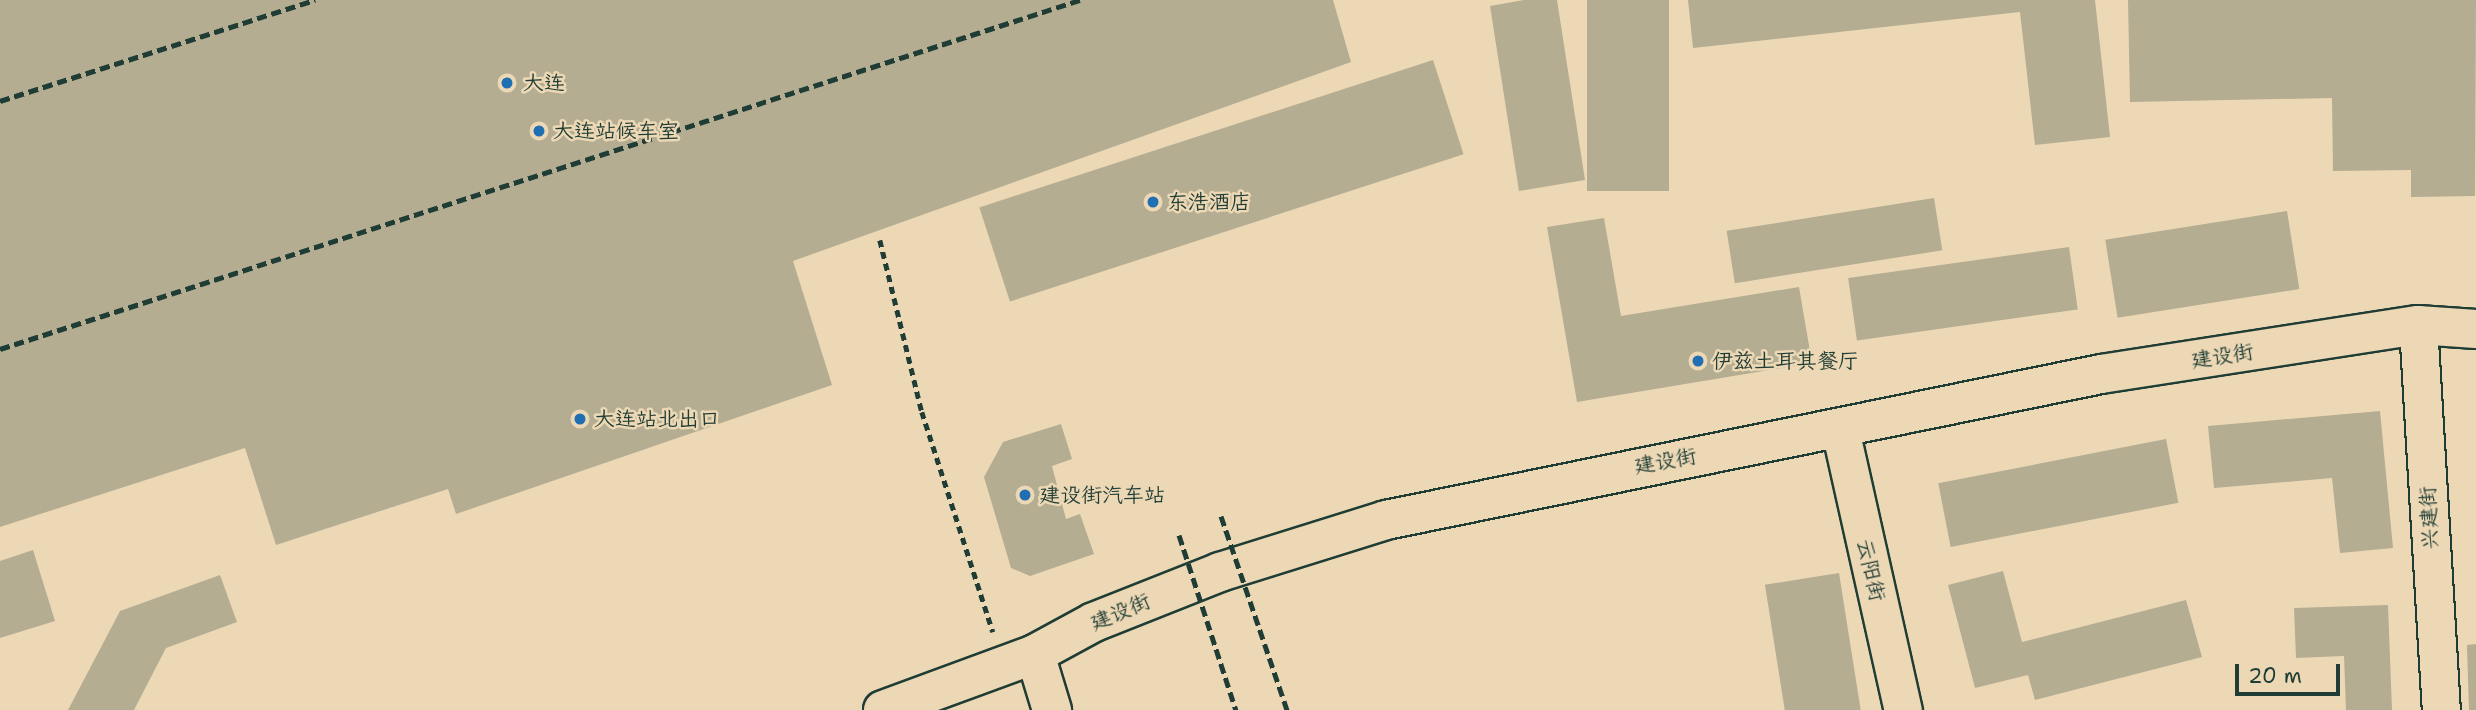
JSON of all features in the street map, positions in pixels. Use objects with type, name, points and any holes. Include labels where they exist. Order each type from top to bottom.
[{"type":"main road","name":"建设街","points":[[883,710],[1019,660],[1094,622],[1220,572],[1386,520],[1538,484],[1840,429],[2101,374],[2418,326],[2476,329]]},
{"type":"main road","points":[[1019,660],[1052,710]]},
{"type":"street","name":"兴建街","points":[[2418,326],[2441,710]]},
{"type":"street","name":"云阳街","points":[[1840,429],[1903,710]]},
{"type":"path","points":[[880,240],[922,412],[1019,660]]},
{"type":"building","points":[[0,0],[1333,0],[1351,62],[793,261],[832,385],[456,514],[448,489],[276,545],[245,448],[0,527]]},
{"type":"building","points":[[1524,0],[1557,0],[1585,180],[1519,191],[1490,6]]},
{"type":"building","points":[[1587,0],[1669,0],[1669,191],[1587,191]]},
{"type":"building","points":[[1688,0],[2095,0],[2110,137],[2035,145],[2020,12],[1693,48]]},
{"type":"building","points":[[2128,0],[2476,0],[2475,196],[2411,197],[2411,170],[2333,171],[2332,98],[2130,102]]},
{"type":"building","points":[[1433,60],[1464,154],[1010,302],[979,207]]},
{"type":"building","points":[[1934,198],[1942,250],[1735,283],[1727,231]]},
{"type":"building","points":[[2287,211],[2299,289],[2118,318],[2105,240]]},
{"type":"building","points":[[1604,218],[1621,316],[1799,287],[1812,363],[1577,402],[1547,227]]},
{"type":"building","points":[[2069,247],[2078,309],[1857,340],[1848,278]]},
{"type":"building","points":[[2380,411],[2393,548],[2340,553],[2332,478],[2214,488],[2208,426]]},
{"type":"building","name":"建设街汽车站","points":[[1061,424],[1072,459],[1052,466],[1066,519],[1080,514],[1094,554],[1030,576],[1011,568],[984,477],[1003,442]]},
{"type":"building","points":[[2166,439],[2178,503],[1951,547],[1938,483]]},
{"type":"building","points":[[33,550],[55,621],[0,638],[0,561]]},
{"type":"building","points":[[2003,571],[2022,642],[2186,600],[2202,657],[2035,700],[2028,675],[1975,688],[1948,585]]},
{"type":"building","points":[[1839,573],[1861,710],[1785,710],[1765,585]]},
{"type":"building","points":[[220,575],[237,622],[166,648],[134,710],[68,710],[120,611]]},
{"type":"building","points":[[2388,605],[2392,710],[2346,710],[2344,656],[2296,658],[2294,608]]},
{"type":"building","points":[[2476,644],[2476,710],[2469,710],[2467,645]]},
{"type":"railway","points":[[0,101],[315,0]]},
{"type":"railway","points":[[0,349],[1080,0]]},
{"type":"railway","points":[[1221,516],[1287,710]]},
{"type":"railway","points":[[1179,535],[1236,710]]},
{"type":"place","name":"大连","points":[[507,83]]},
{"type":"place","name":"大连站候车室","points":[[539,131]]},
{"type":"place","name":"东浩酒店","points":[[1153,202]]},
{"type":"place","name":"伊兹土耳其餐厅","points":[[1698,361]]},
{"type":"place","name":"大连站北出口","points":[[580,419]]},
{"type":"place","name":"建设街汽车站","points":[[1025,495]]}]
